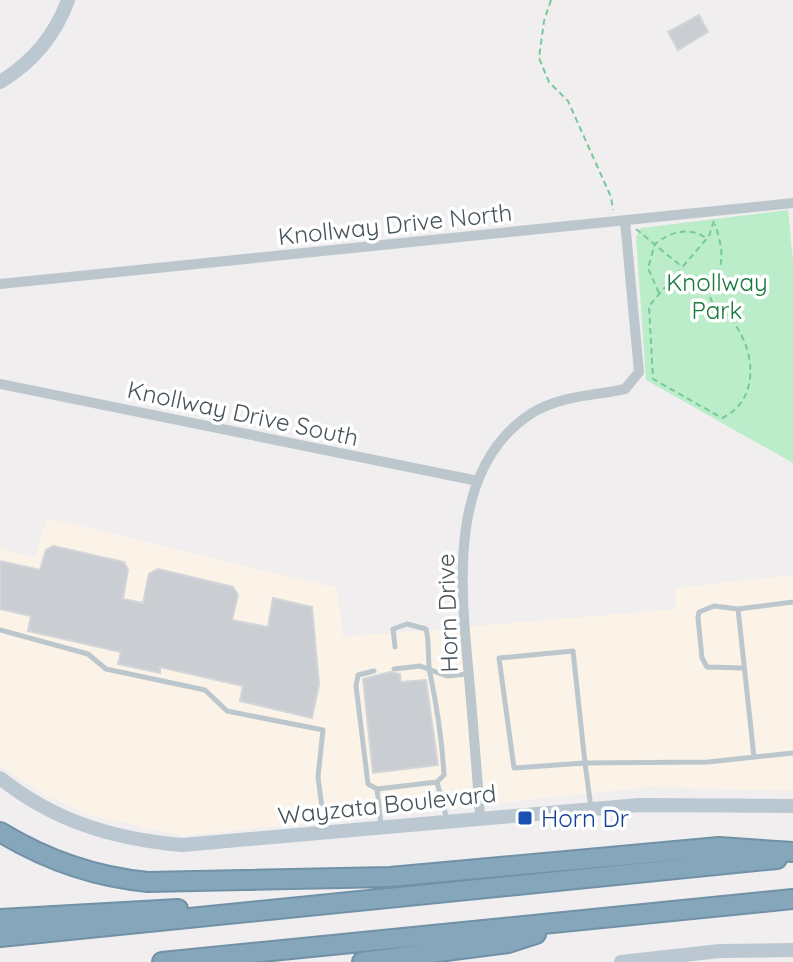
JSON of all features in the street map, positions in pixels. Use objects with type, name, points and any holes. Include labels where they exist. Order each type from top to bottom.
[{"type":"highway","points":[[0,832],[59,862],[108,877],[148,882],[390,877],[719,847],[793,852]]},
{"type":"highway","points":[[0,937],[793,858]]},
{"type":"highway","points":[[0,919],[276,902],[400,899]]},
{"type":"highway","points":[[162,962],[793,899]]},
{"type":"highway","points":[[362,962],[508,943],[571,923]]},
{"type":"highway","points":[[258,962],[412,938]]},
{"type":"street","points":[[0,82],[42,47],[62,17],[68,0]]},
{"type":"street","name":"Knollway Drive North","points":[[0,284],[793,203]]},
{"type":"street","name":"Horn Drive","points":[[480,817],[461,570],[478,481],[504,438],[533,413],[568,397],[625,389],[634,382],[640,361],[620,221]]},
{"type":"street","name":"Knollway Drive South","points":[[0,384],[478,481]]},
{"type":"street","name":"Wayzata Boulevard","points":[[0,778],[19,793],[78,824],[145,842],[219,843],[639,805],[793,806]]},
{"type":"street","points":[[621,962],[793,950]]},
{"type":"lane","points":[[744,668],[707,667],[699,631],[701,609],[726,606],[738,609],[793,602]]},
{"type":"lane","points":[[738,609],[754,757]]},
{"type":"lane","points":[[374,671],[358,675],[356,686],[363,764],[368,784],[377,789],[437,782],[444,775],[444,763],[439,709],[429,669],[431,648],[426,629],[407,624],[393,629],[395,647]]},
{"type":"lane","points":[[0,630],[88,654],[106,669],[205,690],[227,711],[323,730],[318,777],[325,831]]},
{"type":"lane","points":[[591,808],[585,763],[573,651],[499,658],[514,768],[585,763],[708,762],[793,753]]},
{"type":"lane","points":[[394,669],[429,669],[447,676],[468,674]]},
{"type":"lane","points":[[437,782],[447,820]]},
{"type":"lane","points":[[377,789],[381,826]]},
{"type":"path","points":[[551,0],[544,21],[539,58],[549,82],[568,101],[620,221],[682,267]]},
{"type":"path","points":[[713,211],[722,262],[709,292],[712,303],[729,317],[741,335],[752,381],[746,398],[733,413],[722,418],[710,414],[653,379],[649,306],[707,238],[715,224]]},
{"type":"path","points":[[659,294],[648,268],[655,244],[680,231],[699,233],[707,238]]},
{"type":"shaded area","points":[[47,518],[337,588],[343,637],[676,609],[675,588],[793,575],[793,791],[651,787],[183,836],[89,815],[43,794],[0,766],[0,548],[35,558]]},
{"type":"green space","name":"Knollway Park","points":[[788,210],[793,260],[793,463],[646,380],[636,237],[641,228]]},
{"type":"building","points":[[699,15],[708,32],[678,50],[668,32]]},
{"type":"building","points":[[53,546],[124,562],[128,570],[123,599],[143,603],[149,574],[158,569],[233,587],[238,595],[232,620],[268,627],[273,598],[312,607],[319,684],[312,718],[240,701],[243,686],[160,667],[160,673],[118,664],[121,652],[28,631],[31,616],[0,609],[0,561],[40,570],[46,550]]},
{"type":"building","points":[[390,672],[400,674],[401,682],[426,680],[438,765],[373,773],[363,679]]},
{"type":"place","name":"Horn Dr","points":[[525,818]]}]
